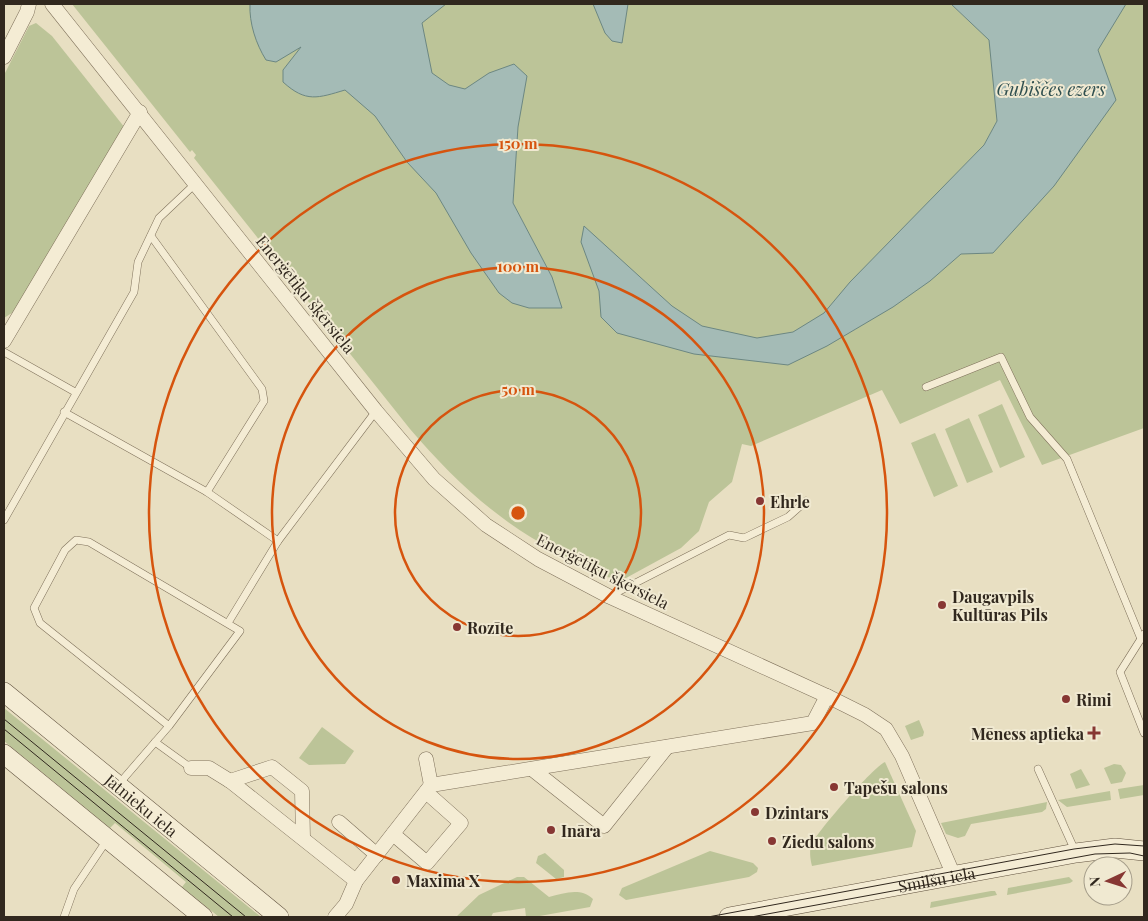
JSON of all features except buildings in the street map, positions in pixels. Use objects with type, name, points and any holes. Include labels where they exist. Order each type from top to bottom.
[{"type":"street","points":[[6,48],[29,4]]},
{"type":"street","name":"Enerģētiķu šķērsiela","points":[[52,4],[140,112],[376,411],[434,479],[486,526],[538,559],[610,597],[827,696],[865,715],[886,729],[902,756],[954,876]]},
{"type":"street","points":[[4,341],[140,112]]},
{"type":"street","name":"Jātnieku iela","points":[[4,692],[279,917]]},
{"type":"street","points":[[335,917],[346,904],[356,881],[429,789],[532,769],[813,723],[827,696]]},
{"type":"street","points":[[532,769],[604,826],[667,747]]},
{"type":"street","points":[[4,754],[203,917]]},
{"type":"street","points":[[393,834],[427,863],[461,823],[429,789],[426,759]]},
{"type":"street","points":[[230,781],[272,767],[302,792],[303,838]]},
{"type":"street","points":[[191,768],[209,768],[230,781],[356,881]]},
{"type":"street","points":[[339,822],[376,855]]},
{"type":"street","name":"Smilšu iela","points":[[729,917],[1076,853],[1115,848],[1144,851]]},
{"type":"lane","points":[[4,520],[75,392],[134,292],[138,262],[159,218],[196,184]]},
{"type":"lane","points":[[151,236],[262,389],[264,402],[207,492]]},
{"type":"lane","points":[[4,352],[75,392]]},
{"type":"lane","points":[[926,387],[1002,356],[1030,416],[1067,459],[1142,637],[1120,672],[1144,733]]},
{"type":"lane","points":[[228,623],[278,541],[376,411]]},
{"type":"lane","points":[[64,412],[207,492],[278,541]]},
{"type":"lane","points":[[610,597],[729,535],[744,538],[788,517],[806,501]]},
{"type":"lane","points":[[118,786],[169,726],[240,631],[89,542],[76,540],[65,550],[34,608],[40,623],[169,726]]},
{"type":"lane","points":[[155,742],[191,768]]},
{"type":"lane","points":[[1038,769],[1076,853]]},
{"type":"lane","points":[[64,917],[74,889],[107,839]]},
{"type":"green space","points":[[72,4],[951,4],[971,23],[991,17],[997,121],[984,145],[864,269],[855,330],[1102,4],[1144,4],[1144,428],[1042,465],[1000,380],[900,424],[882,390],[751,446],[742,444],[732,482],[709,502],[699,531],[681,548],[626,578],[612,579],[563,555],[563,552],[557,549],[556,551],[515,527],[477,498],[442,465],[410,429],[194,158],[196,155],[192,150],[190,152]],"holes":[[[432,73],[471,133],[518,127],[513,203],[552,277]]]},
{"type":"green space","points":[[36,23],[52,36],[125,128],[18,309],[4,318],[4,75],[29,26]]},
{"type":"green space","points":[[1002,404],[1025,457],[1000,468],[978,415]]},
{"type":"green space","points":[[969,418],[993,472],[967,483],[945,429]]},
{"type":"green space","points":[[935,433],[958,486],[934,497],[911,443]]},
{"type":"green space","points":[[4,708],[261,917],[219,917],[182,887],[186,882],[115,823],[110,828],[4,741]]},
{"type":"green space","points":[[919,720],[924,732],[923,736],[911,740],[905,726]]},
{"type":"green space","points":[[322,727],[354,751],[345,764],[309,765],[299,758]]},
{"type":"green space","points":[[885,762],[916,831],[912,847],[812,866],[810,848],[816,836],[859,786]]},
{"type":"green space","points":[[1114,764],[1121,765],[1126,773],[1122,782],[1111,784],[1104,768]]},
{"type":"green space","points":[[1081,769],[1090,785],[1076,789],[1070,774]]},
{"type":"green space","points":[[1144,785],[1144,795],[1120,799],[1118,789]]},
{"type":"green space","points":[[1110,791],[1111,800],[1067,807],[1058,800]]},
{"type":"green space","points":[[1047,802],[1046,809],[1042,812],[971,824],[965,836],[958,838],[946,834],[941,823]]},
{"type":"green space","points":[[710,851],[753,863],[758,868],[757,872],[749,877],[626,900],[619,895],[622,888]]},
{"type":"green space","points":[[545,853],[564,870],[564,877],[556,879],[536,863],[538,856]]},
{"type":"green space","points":[[517,877],[524,877],[549,897],[578,892],[588,895],[593,899],[590,907],[534,917],[526,917],[525,908],[493,913],[491,917],[456,917],[479,895]]},
{"type":"green space","points":[[1069,877],[1073,881],[1070,883],[1007,895],[1008,888]]},
{"type":"green space","points":[[995,891],[997,895],[930,908],[931,902]]},
{"type":"water","points":[[250,4],[446,4],[422,23],[432,73],[449,85],[465,89],[489,73],[514,64],[527,76],[518,127],[513,203],[552,277],[562,308],[529,308],[512,303],[499,293],[471,253],[436,193],[407,162],[375,116],[345,90],[313,97],[291,89],[283,82],[283,70],[301,47],[276,62],[266,60],[254,33]]},
{"type":"water","points":[[593,4],[628,4],[622,43],[612,41],[605,33]]},
{"type":"water","name":"Gubiščes ezers","points":[[951,4],[1126,4],[1098,50],[1116,100],[1054,186],[993,253],[961,254],[930,281],[893,307],[827,346],[788,365],[694,354],[617,333],[601,317],[599,291],[581,242],[584,226],[672,306],[702,326],[757,338],[793,332],[824,313],[850,282],[984,145],[997,121],[989,40]]},
{"type":"tram line","points":[[4,719],[246,917]]},
{"type":"tram line","points":[[4,729],[233,917]]},
{"type":"tram line","points":[[708,917],[1074,849],[1115,844],[1144,846]]},
{"type":"tram line","points":[[751,917],[1095,854],[1130,853],[1144,856]]},
{"type":"place","name":"Ehrle","points":[[760,501]]},
{"type":"place","name":"Daugavpils Kultūras Pils","points":[[942,605]]},
{"type":"place","name":"Rozīte","points":[[457,627]]},
{"type":"place","name":"Rimi","points":[[1066,699]]},
{"type":"place","name":"Mēness aptieka","points":[[1094,733]]},
{"type":"place","name":"Tapešu salons","points":[[834,787]]},
{"type":"place","name":"Dzintars","points":[[755,812]]},
{"type":"place","name":"Ināra","points":[[551,830]]},
{"type":"place","name":"Ziedu salons","points":[[772,841]]},
{"type":"place","name":"Maxima X","points":[[396,880]]}]
